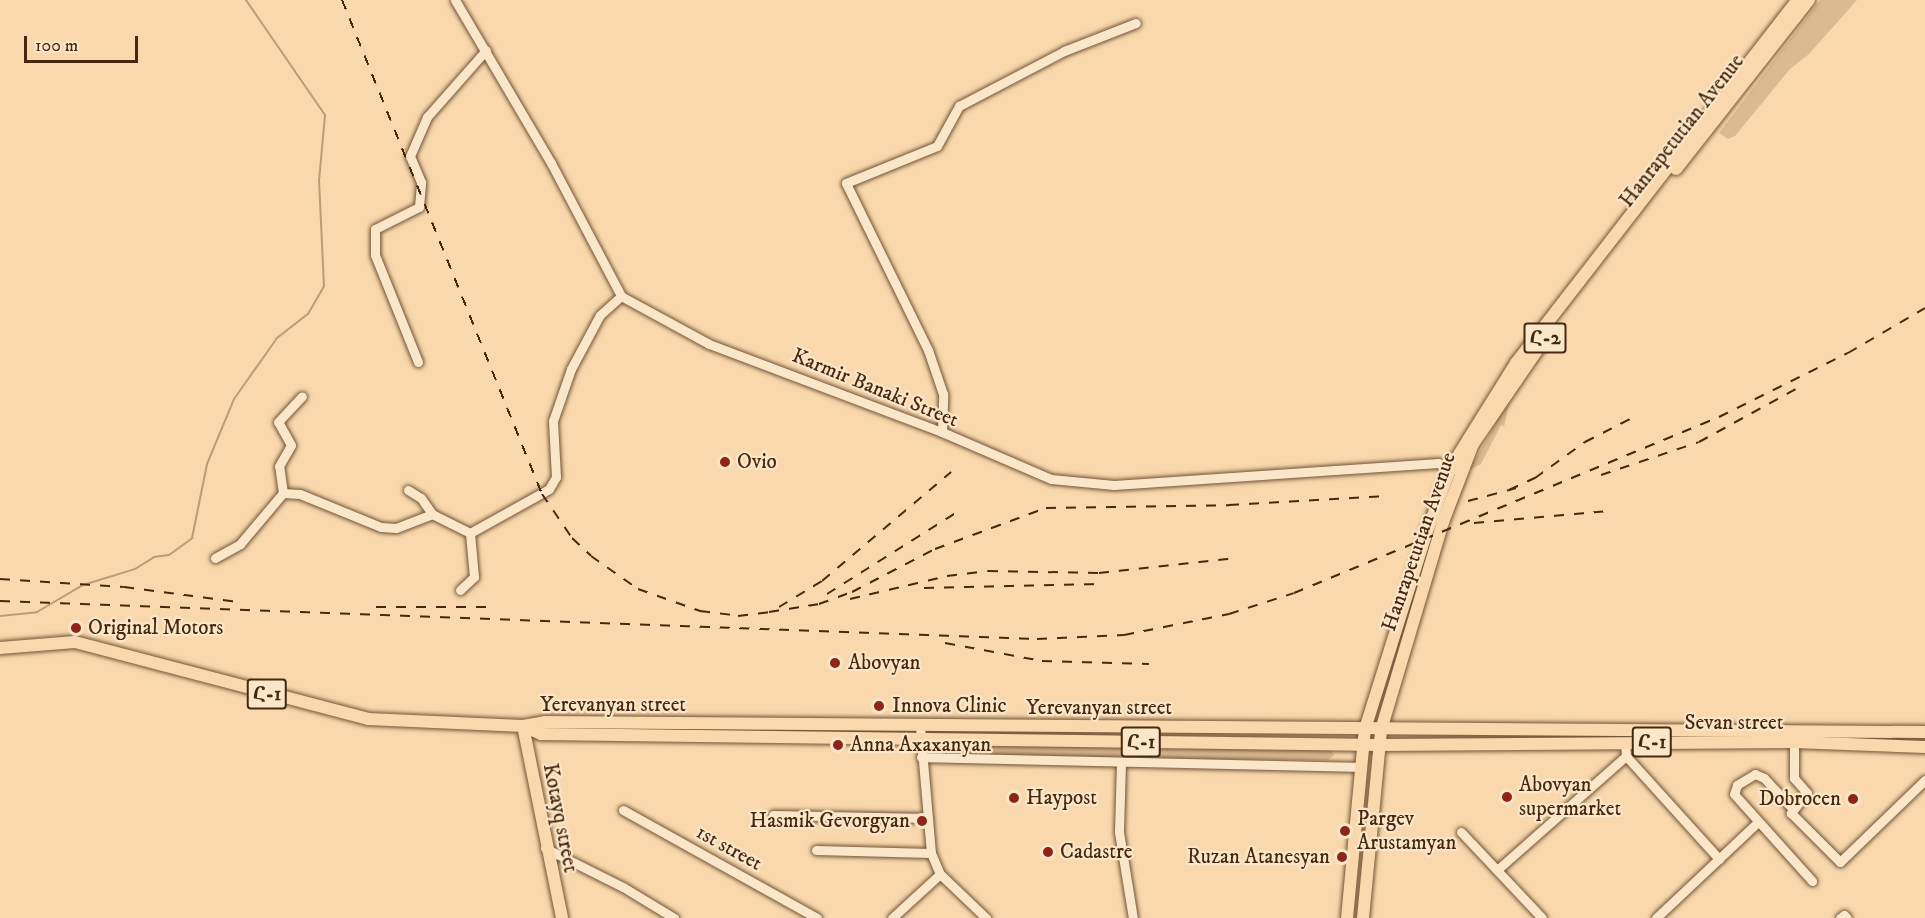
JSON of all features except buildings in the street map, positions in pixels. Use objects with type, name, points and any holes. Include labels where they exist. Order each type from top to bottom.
[{"type":"main road","name":"Հ-2","points":[[1453,472],[1516,363],[1798,0]]},
{"type":"main road","name":"Hanrapetutian Avenue","points":[[1347,918],[1359,767],[1365,729],[1453,472],[1515,378],[1809,0]]},
{"type":"main road","name":"Hanrapetutian Avenue","points":[[1363,918],[1381,730],[1453,472]]},
{"type":"main road","name":"Հ-1","points":[[0,648],[75,642],[368,719],[523,726]]},
{"type":"main road","name":"Հ-1","points":[[0,654],[15,647]]},
{"type":"main road","name":"Yerevanyan street","points":[[523,726],[545,722],[1363,744]]},
{"type":"main road","name":"Kotayq street","points":[[523,726],[545,848],[562,918]]},
{"type":"main road","name":"Sevan street","points":[[1365,729],[1794,737],[1925,747]]},
{"type":"main road","name":"Yerevanyan street","points":[[920,733],[1365,729]]},
{"type":"main road","name":"Sevan street","points":[[1363,744],[1625,742],[1925,732]]},
{"type":"street","points":[[455,0],[486,50],[621,296],[600,315],[571,369],[554,421],[556,477],[549,489],[470,533]]},
{"type":"street","points":[[942,432],[943,394],[928,350],[846,183],[937,146],[959,106],[1064,51],[1136,23]]},
{"type":"street","points":[[418,362],[375,255],[375,229],[418,207],[421,182],[410,156],[427,117],[486,50]]},
{"type":"street","name":"Karmir Banaki Street","points":[[621,296],[710,344],[942,432],[1052,479],[1114,485],[1353,466],[1438,463],[1453,472]]},
{"type":"street","points":[[284,493],[279,466],[291,445],[278,422],[302,396]]},
{"type":"street","points":[[408,490],[421,498],[432,514],[470,533]]},
{"type":"street","points":[[284,493],[300,494],[381,527],[396,528],[432,514]]},
{"type":"street","points":[[214,558],[240,544],[284,493]]},
{"type":"street","points":[[460,590],[474,577],[470,533]]},
{"type":"street","points":[[920,733],[932,853],[940,874],[986,918]]},
{"type":"street","points":[[1794,737],[1794,778],[1807,793],[1792,808],[1791,813],[1840,862],[1925,780]]},
{"type":"street","points":[[1625,742],[1626,756],[1719,859]]},
{"type":"street","points":[[1497,870],[1626,756]]},
{"type":"street","points":[[921,757],[1359,767]]},
{"type":"street","points":[[1121,763],[1119,832],[1133,918]]},
{"type":"street","points":[[1792,808],[1764,778],[1750,775],[1737,785],[1734,794],[1812,881]]},
{"type":"street","name":"1st street","points":[[623,810],[817,918]]},
{"type":"street","points":[[773,815],[928,818]]},
{"type":"street","points":[[1656,918],[1758,822]]},
{"type":"street","points":[[1461,832],[1542,918]]},
{"type":"street","points":[[545,848],[623,886],[674,918]]},
{"type":"street","points":[[816,850],[932,853]]},
{"type":"street","points":[[892,918],[940,874]]},
{"type":"street","points":[[1840,918],[1844,915],[1847,918]]},
{"type":"shaded area","points":[[1820,0],[1857,0],[1809,54],[1790,69],[1735,136],[1728,139],[1719,133]]},
{"type":"shaded area","points":[[1510,399],[1504,427],[1501,425],[1481,464],[1469,470]]},
{"type":"shaded area","points":[[946,745],[1331,750],[1334,755],[1328,760],[948,757],[940,750]]},
{"type":"waterway","points":[[0,616],[37,612],[83,585],[135,569],[154,557],[169,555],[192,538],[207,464],[234,399],[277,338],[308,314],[324,286],[319,181],[325,115],[246,0]]},
{"type":"railway","points":[[342,0],[542,494],[572,538],[591,556],[638,589],[700,611],[738,616],[819,604],[852,592],[935,549],[1046,508],[1229,505],[1387,496]]},
{"type":"railway","points":[[0,601],[1037,639],[1124,635],[1229,614],[1294,593],[1719,417],[1848,353],[1925,308]]},
{"type":"railway","points":[[1601,475],[1699,442],[1803,385]]},
{"type":"railway","points":[[1509,490],[1535,478],[1585,442],[1632,418]]},
{"type":"railway","points":[[779,607],[822,581],[951,472]]},
{"type":"railway","points":[[1468,501],[1517,488]]},
{"type":"railway","points":[[827,594],[959,511]]},
{"type":"railway","points":[[1474,523],[1608,511]]},
{"type":"railway","points":[[850,599],[947,576],[988,571],[1099,573],[1236,558]]},
{"type":"railway","points":[[0,579],[124,587],[238,602]]},
{"type":"railway","points":[[924,588],[1101,584]]},
{"type":"railway","points":[[376,607],[493,607]]},
{"type":"railway","points":[[945,643],[1042,661],[1149,664]]},
{"type":"place","name":"Ovio","points":[[725,462]]},
{"type":"place","name":"Original Motors","points":[[76,628]]},
{"type":"place","name":"Abovyan","points":[[835,663]]},
{"type":"place","name":"Innova Clinic","points":[[879,706]]},
{"type":"place","name":"Anna Axaxanyan","points":[[838,745]]},
{"type":"place","name":"Abovyan supermarket","points":[[1507,797]]},
{"type":"place","name":"Haypost","points":[[1014,798]]},
{"type":"place","name":"Dobrocen","points":[[1853,799]]},
{"type":"place","name":"Hasmik Gevorgyan","points":[[922,821]]},
{"type":"place","name":"Pargev Arustamyan","points":[[1345,831]]},
{"type":"place","name":"Cadastre","points":[[1048,852]]},
{"type":"place","name":"Ruzan Atanesyan","points":[[1342,857]]}]
